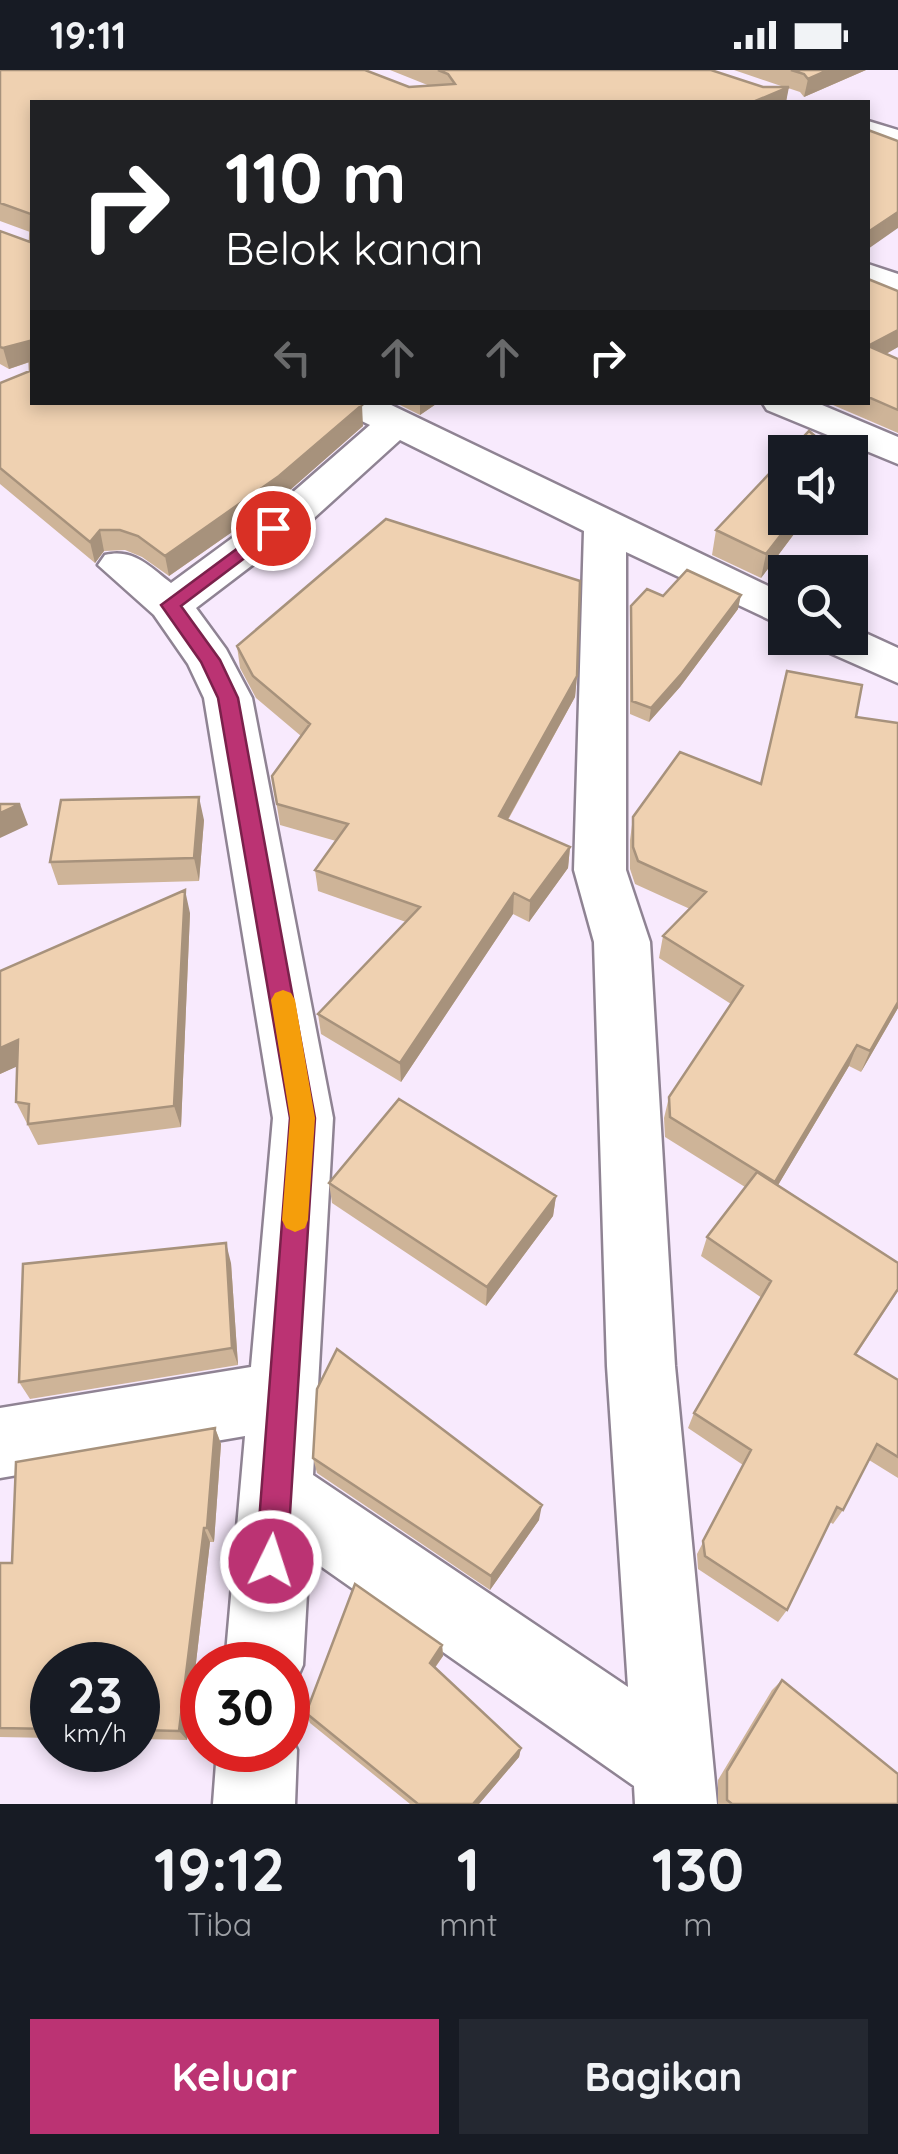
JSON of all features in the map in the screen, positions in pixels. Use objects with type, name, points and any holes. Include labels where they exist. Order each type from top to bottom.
[{"type":"street","points":[[870,131],[898,140]]},
{"type":"street","points":[[870,275],[898,286]]},
{"type":"street","points":[[359,405],[768,604]]},
{"type":"street","points":[[789,405],[898,452]]},
{"type":"street","points":[[170,605],[298,508],[396,423]]},
{"type":"street","points":[[606,524],[600,870],[622,942],[641,1366],[674,1784]]},
{"type":"street","points":[[120,565],[170,605],[210,660],[228,698],[302,1118],[266,1642]]},
{"type":"street","points":[[868,653],[898,668]]},
{"type":"street","points":[[0,1443],[283,1396]]},
{"type":"street","points":[[276,1492],[674,1784]]},
{"type":"street","points":[[254,1804],[256,1772]]},
{"type":"building","points":[[0,70],[365,70],[409,87],[455,84],[448,74],[438,70],[711,70],[763,87],[789,87],[758,100],[30,100],[30,214],[0,203]]},
{"type":"building","points":[[791,70],[828,70],[808,79]]},
{"type":"building","points":[[870,131],[898,141],[898,212],[870,231]]},
{"type":"building","points":[[0,231],[30,242],[30,371],[29,341],[0,347]]},
{"type":"building","points":[[870,280],[898,291],[898,330],[870,345]]},
{"type":"building","points":[[870,347],[898,359],[898,410],[870,398]]},
{"type":"building","points":[[30,371],[30,405],[362,405],[279,476],[165,556],[138,536],[120,530],[100,530],[90,542],[0,468],[0,383]]},
{"type":"building","points":[[768,475],[768,535],[781,535],[766,554],[716,530]]},
{"type":"building","points":[[386,519],[580,581],[577,676],[499,816],[570,847],[530,901],[514,893],[400,1063],[318,1014],[420,907],[315,870],[348,824],[277,804],[272,776],[310,724],[253,676],[237,646]]},
{"type":"building","points":[[687,570],[741,595],[651,708],[632,701],[631,606],[647,589],[663,596]]},
{"type":"building","points":[[787,671],[862,685],[856,717],[898,723],[898,1002],[870,1051],[857,1045],[775,1182],[670,1117],[669,1097],[743,986],[663,936],[706,892],[638,861],[633,847],[633,817],[680,752],[761,784]]},
{"type":"building","points":[[199,797],[194,858],[50,862],[61,800]]},
{"type":"building","points":[[0,804],[20,804],[0,813]]},
{"type":"building","points":[[185,890],[174,1106],[28,1124],[29,1104],[16,1102],[18,1040],[0,1048],[0,971]]},
{"type":"building","points":[[399,1099],[556,1196],[487,1287],[329,1183]]},
{"type":"building","points":[[757,1172],[898,1263],[898,1289],[855,1354],[898,1380],[898,1457],[877,1444],[843,1510],[837,1507],[787,1610],[705,1556],[703,1541],[751,1450],[694,1413],[771,1281],[707,1237]]},
{"type":"building","points":[[226,1243],[232,1348],[19,1382],[23,1264]]},
{"type":"building","points":[[337,1349],[542,1505],[491,1576],[313,1458],[317,1389]]},
{"type":"building","points":[[215,1428],[207,1528],[190,1642],[180,1642],[179,1731],[160,1731],[160,1642],[30,1642],[30,1729],[0,1728],[0,1563],[12,1563],[16,1462]]},
{"type":"building","points":[[355,1584],[442,1645],[430,1663],[521,1748],[473,1804],[418,1804],[310,1716],[310,1702]]},
{"type":"building","points":[[782,1680],[898,1774],[898,1804],[732,1804],[727,1800],[727,1771]]},
{"type":"slow traffic","points":[[283,1000],[302,1118],[295,1220]]},
{"type":"route","points":[[271,1561],[302,1118],[228,698],[210,660],[170,605],[273,528]]}]
